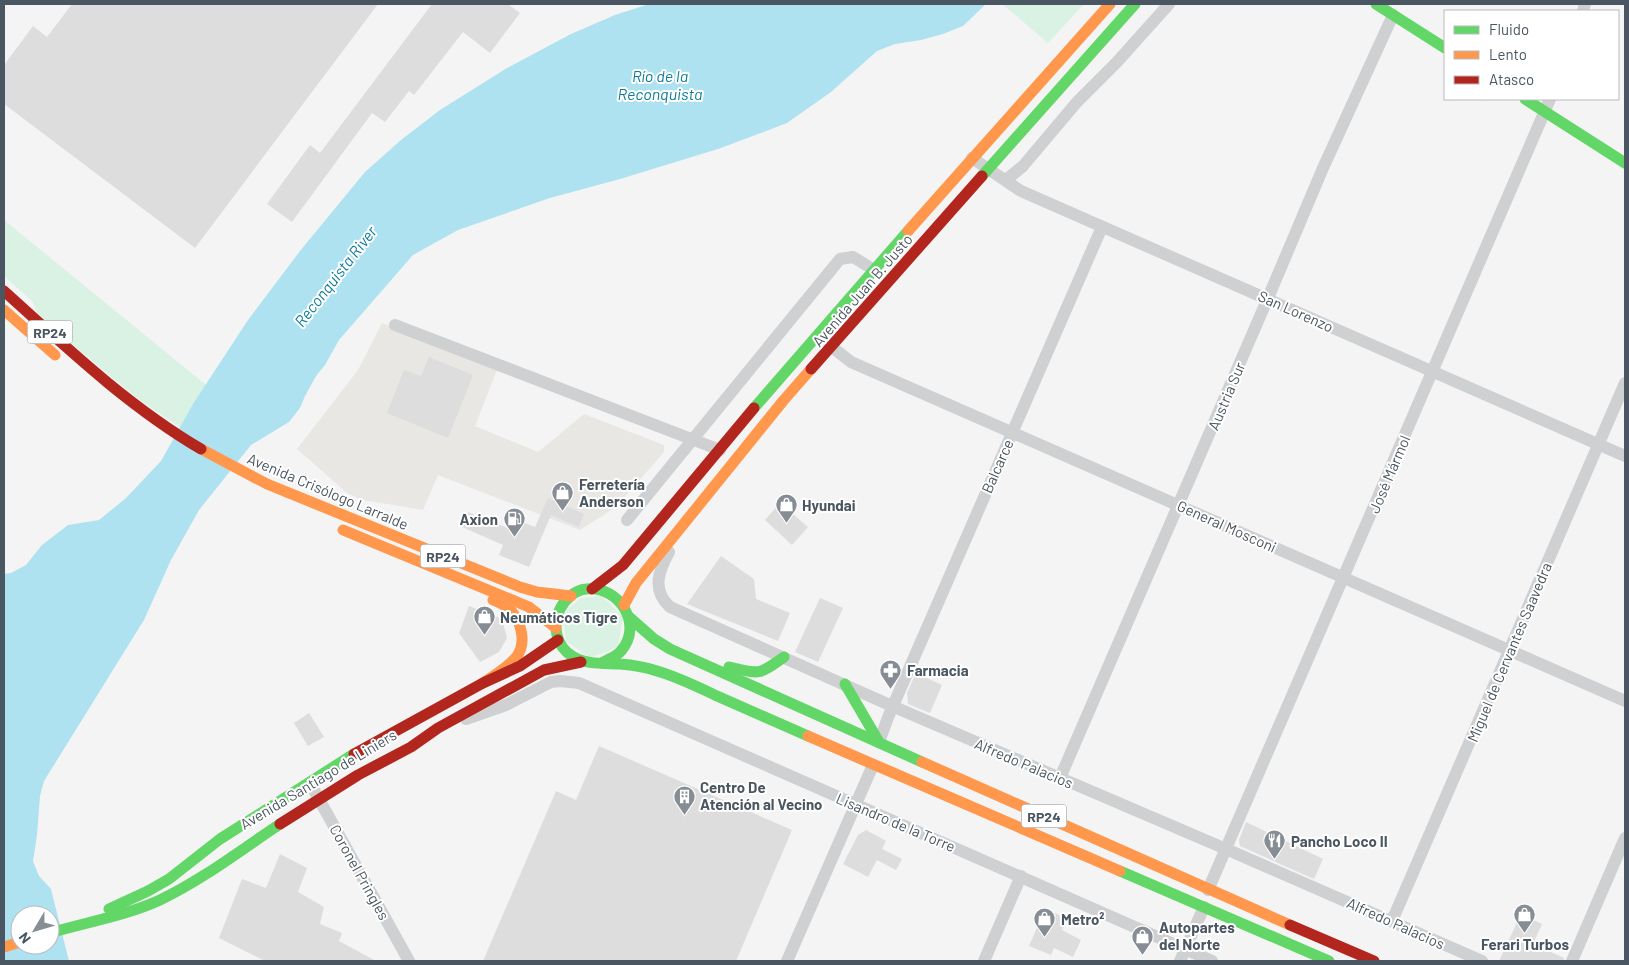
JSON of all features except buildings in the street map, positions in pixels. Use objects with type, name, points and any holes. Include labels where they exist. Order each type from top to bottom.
[{"type":"main road","points":[[592,589],[623,564],[639,547],[766,394],[972,158],[1110,4]]},
{"type":"main road","name":"Avenida Juan B. Justo","points":[[624,605],[636,583],[783,401],[1135,4]]},
{"type":"main road","points":[[1376,4],[1444,47]]},
{"type":"main road","points":[[1527,100],[1625,163]]},
{"type":"main road","name":"Avenida Crisólogo Larralde","points":[[4,291],[124,396],[173,432],[260,480],[520,587],[537,592],[571,596]]},
{"type":"main road","name":"RP24","points":[[4,310],[67,365]]},
{"type":"main road","name":"Avenida Crisólogo Larralde","points":[[332,525],[529,607],[556,628]]},
{"type":"main road","points":[[472,584],[492,600],[510,610],[520,626],[522,637],[522,646],[516,657],[483,683]]},
{"type":"main road","points":[[592,589],[614,595],[624,605]]},
{"type":"main road","name":"RP24","points":[[571,596],[577,592],[592,589]]},
{"type":"main road","points":[[571,596],[559,610],[556,628],[558,640],[567,654],[581,662]]},
{"type":"main road","name":"RP24","points":[[602,663],[621,651],[628,641],[631,629],[624,605]]},
{"type":"main road","name":"RP24","points":[[629,617],[654,639],[716,670],[1208,890],[1374,961]]},
{"type":"main road","name":"Avenida Santiago de Liniers","points":[[82,923],[169,879],[220,839],[376,742],[483,683],[520,666],[558,640]]},
{"type":"main road","points":[[716,670],[733,666],[757,673],[764,671],[784,657]]},
{"type":"main road","name":"RP24","points":[[581,662],[646,668],[672,676],[873,765],[1329,961]]},
{"type":"main road","name":"Avenida Santiago de Liniers","points":[[60,930],[82,923],[118,916],[160,900],[199,878],[358,775],[411,747],[438,728],[534,674],[581,662]]},
{"type":"main road","points":[[845,684],[879,742]]},
{"type":"street","points":[[1006,180],[1023,166],[1077,102],[1117,62],[1168,4]]},
{"type":"street","name":"Austria Sur","points":[[1060,778],[1323,168],[1393,15]]},
{"type":"street","name":"José Mármol","points":[[1208,890],[1550,100]]},
{"type":"street","name":"San Lorenzo","points":[[972,158],[1021,191],[1625,456]]},
{"type":"street","name":"Balcarce","points":[[879,742],[892,706],[1102,227]]},
{"type":"street","points":[[627,520],[840,259],[853,257],[874,270]]},
{"type":"street","points":[[395,325],[720,450]]},
{"type":"street","name":"General Mosconi","points":[[832,347],[851,362],[1179,504],[1625,701]]},
{"type":"street","name":"Miguel de Cervantes Saavedra","points":[[1392,921],[1625,383]]},
{"type":"street","name":"Alfredo Palacios","points":[[696,508],[661,566],[658,576],[664,602],[670,607],[892,706],[1482,961]]},
{"type":"street","name":"Avenida Santiago de Liniers","points":[[438,728],[506,705],[551,682],[579,683]]},
{"type":"street","name":"Lisandro de la Torre","points":[[579,683],[1212,961]]},
{"type":"street","points":[[786,961],[873,765]]},
{"type":"street","name":"Coronel Pringles","points":[[310,783],[409,961]]},
{"type":"street","points":[[1572,961],[1625,838]]},
{"type":"street","points":[[984,961],[1021,876]]},
{"type":"street","points":[[1180,961],[1204,907]]},
{"type":"shaded area","points":[[382,323],[497,370],[475,426],[538,452],[584,414],[664,445],[664,452],[616,507],[580,530],[438,475],[423,510],[363,500],[347,493],[297,449],[358,370]]},
{"type":"green space","points":[[1002,4],[1084,4],[1048,43]]},
{"type":"green space","points":[[4,220],[206,385],[180,427],[141,401],[38,316],[33,302],[4,276]]},
{"type":"green space","points":[[602,596],[623,617],[618,647],[590,658],[566,641],[563,621],[566,611],[581,598]]},
{"type":"water","name":"Río de la Reconquista","points":[[649,4],[986,4],[963,26],[943,34],[895,44],[877,51],[831,92],[787,123],[718,149],[550,198],[458,230],[413,255],[339,340],[325,365],[316,376],[300,408],[289,422],[251,445],[199,510],[171,560],[144,620],[44,781],[40,796],[33,861],[39,876],[51,889],[55,905],[10,905],[10,955],[60,955],[60,925],[69,961],[4,961],[4,574],[11,573],[26,565],[42,545],[68,525],[99,520],[126,498],[161,461],[193,404],[248,320],[300,251],[365,172],[401,140],[440,110],[507,68],[571,34],[615,15]]},
{"type":"traffic: fast","points":[[982,176],[1135,4]]},
{"type":"traffic: fast","points":[[1376,4],[1444,47]]},
{"type":"traffic: fast","points":[[1527,100],[1625,163]]},
{"type":"traffic: fast","points":[[754,408],[908,231]]},
{"type":"traffic: fast","points":[[602,663],[621,651],[627,641],[630,630],[629,619],[618,600],[609,593],[598,589],[586,589],[574,593],[565,602],[560,609],[556,622],[559,641],[562,647],[572,656],[589,662],[648,668],[665,673],[808,736]]},
{"type":"traffic: fast","points":[[629,617],[654,639],[670,649],[922,762]]},
{"type":"traffic: fast","points":[[729,667],[758,672],[769,668],[784,657]]},
{"type":"traffic: fast","points":[[845,684],[879,742]]},
{"type":"traffic: fast","points":[[109,909],[169,879],[220,839],[354,754]]},
{"type":"traffic: fast","points":[[60,930],[120,915],[160,900],[206,874],[280,824]]},
{"type":"traffic: fast","points":[[1120,871],[1329,961]]},
{"type":"traffic: slow","points":[[908,231],[1110,4]]},
{"type":"traffic: slow","points":[[4,310],[55,355]]},
{"type":"traffic: slow","points":[[624,605],[636,583],[811,369]]},
{"type":"traffic: slow","points":[[201,449],[267,484],[520,587],[537,592],[571,596]]},
{"type":"traffic: slow","points":[[343,530],[529,607],[556,628]]},
{"type":"traffic: slow","points":[[483,683],[505,668],[517,656],[522,644],[521,630],[516,617],[507,607],[493,600]]},
{"type":"traffic: slow","points":[[808,736],[1120,871]]},
{"type":"traffic: slow","points":[[922,762],[1290,925]]},
{"type":"traffic: slow","points":[[4,947],[10,945]]},
{"type":"traffic: jam","points":[[811,369],[982,176]]},
{"type":"traffic: jam","points":[[4,291],[123,395],[201,449]]},
{"type":"traffic: jam","points":[[592,589],[623,565],[754,408]]},
{"type":"traffic: jam","points":[[354,754],[483,683],[520,666],[558,640]]},
{"type":"traffic: jam","points":[[280,824],[358,775],[411,747],[438,728],[544,670],[581,662]]},
{"type":"traffic: jam","points":[[1290,925],[1374,961]]},
{"type":"place","name":"Ferretería Anderson","points":[[563,512]]},
{"type":"place","name":"Hyundai","points":[[786,524]]},
{"type":"place","name":"Axion","points":[[514,538]]},
{"type":"place","name":"Neumáticos Tigre","points":[[484,636]]},
{"type":"place","name":"Farmacia","points":[[891,689]]},
{"type":"place","name":"Centro De Atención al Vecino","points":[[684,815]]},
{"type":"place","name":"Pancho Loco II","points":[[1275,860]]},
{"type":"place","name":"Ferari Turbos","points":[[1525,934]]},
{"type":"place","name":"Metro²","points":[[1045,938]]},
{"type":"place","name":"Autopartes del Norte","points":[[1143,955]]},
{"type":"water label","name":"Reconquista River","points":[[335,276]]}]
